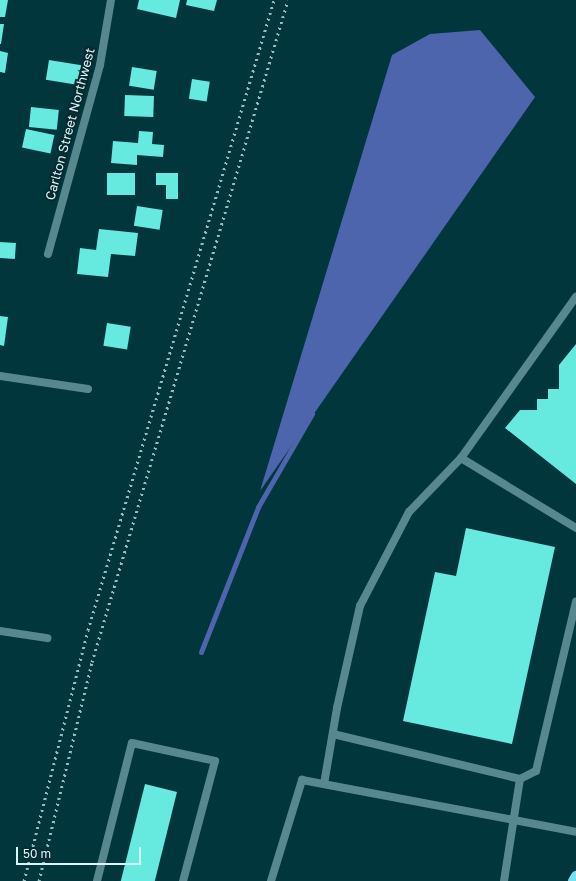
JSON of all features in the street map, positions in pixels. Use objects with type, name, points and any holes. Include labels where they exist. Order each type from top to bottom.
[{"type":"main road","points":[[572,881],[576,876]]},
{"type":"street","name":"Carlton Street Northwest","points":[[48,254],[100,65],[111,0]]},
{"type":"street","points":[[324,784],[360,606],[409,512],[461,458],[576,297]]},
{"type":"street","points":[[0,376],[88,389]]},
{"type":"street","points":[[461,458],[576,528]]},
{"type":"street","points":[[333,734],[520,779],[536,771],[576,602]]},
{"type":"street","points":[[0,631],[47,638]]},
{"type":"street","points":[[97,881],[132,742],[215,760],[183,881]]},
{"type":"street","points":[[504,881],[520,779]]},
{"type":"street","points":[[271,881],[302,780],[576,832]]},
{"type":"water","points":[[480,30],[535,97],[260,491],[392,55],[430,34]]},
{"type":"building","points":[[0,0],[8,0],[5,17],[0,17]]},
{"type":"building","points":[[139,0],[180,0],[176,18],[137,9]]},
{"type":"building","points":[[187,0],[217,0],[214,11],[186,5]]},
{"type":"building","points":[[0,24],[4,24],[1,44],[0,44]]},
{"type":"building","points":[[0,51],[8,53],[5,73],[0,72]]},
{"type":"building","points":[[49,60],[82,65],[78,85],[46,80]]},
{"type":"building","points":[[132,67],[157,71],[154,90],[129,86]]},
{"type":"building","points":[[192,79],[210,82],[207,102],[189,99]]},
{"type":"building","points":[[125,95],[154,96],[153,117],[124,116]]},
{"type":"building","points":[[31,107],[59,110],[57,130],[29,127]]},
{"type":"building","points":[[26,129],[54,135],[50,154],[22,148]]},
{"type":"building","points":[[139,131],[153,132],[152,144],[164,145],[163,157],[137,155],[137,165],[111,163],[113,141],[138,143]]},
{"type":"building","points":[[107,173],[135,173],[135,195],[107,195]]},
{"type":"building","points":[[156,173],[178,173],[178,199],[166,199],[166,185],[156,185]]},
{"type":"building","points":[[137,206],[163,210],[160,230],[134,226]]},
{"type":"building","points":[[99,229],[138,233],[135,256],[111,254],[108,277],[77,274],[80,248],[96,250]]},
{"type":"building","points":[[0,242],[16,243],[15,259],[0,258]]},
{"type":"building","points":[[0,316],[8,317],[4,346],[0,345]]},
{"type":"building","points":[[107,323],[131,327],[127,349],[103,346]]},
{"type":"building","points":[[576,344],[576,484],[505,428],[520,410],[537,410],[537,399],[548,399],[548,389],[559,389],[559,365]]},
{"type":"building","points":[[466,528],[555,547],[512,744],[403,721],[435,572],[456,576]]},
{"type":"building","points":[[145,784],[177,792],[155,881],[121,881]]},
{"type":"waterway","points":[[201,652],[258,507],[312,414]]},
{"type":"railway","points":[[24,881],[88,630],[274,0]]},
{"type":"railway","points":[[39,881],[92,662],[288,0]]}]
